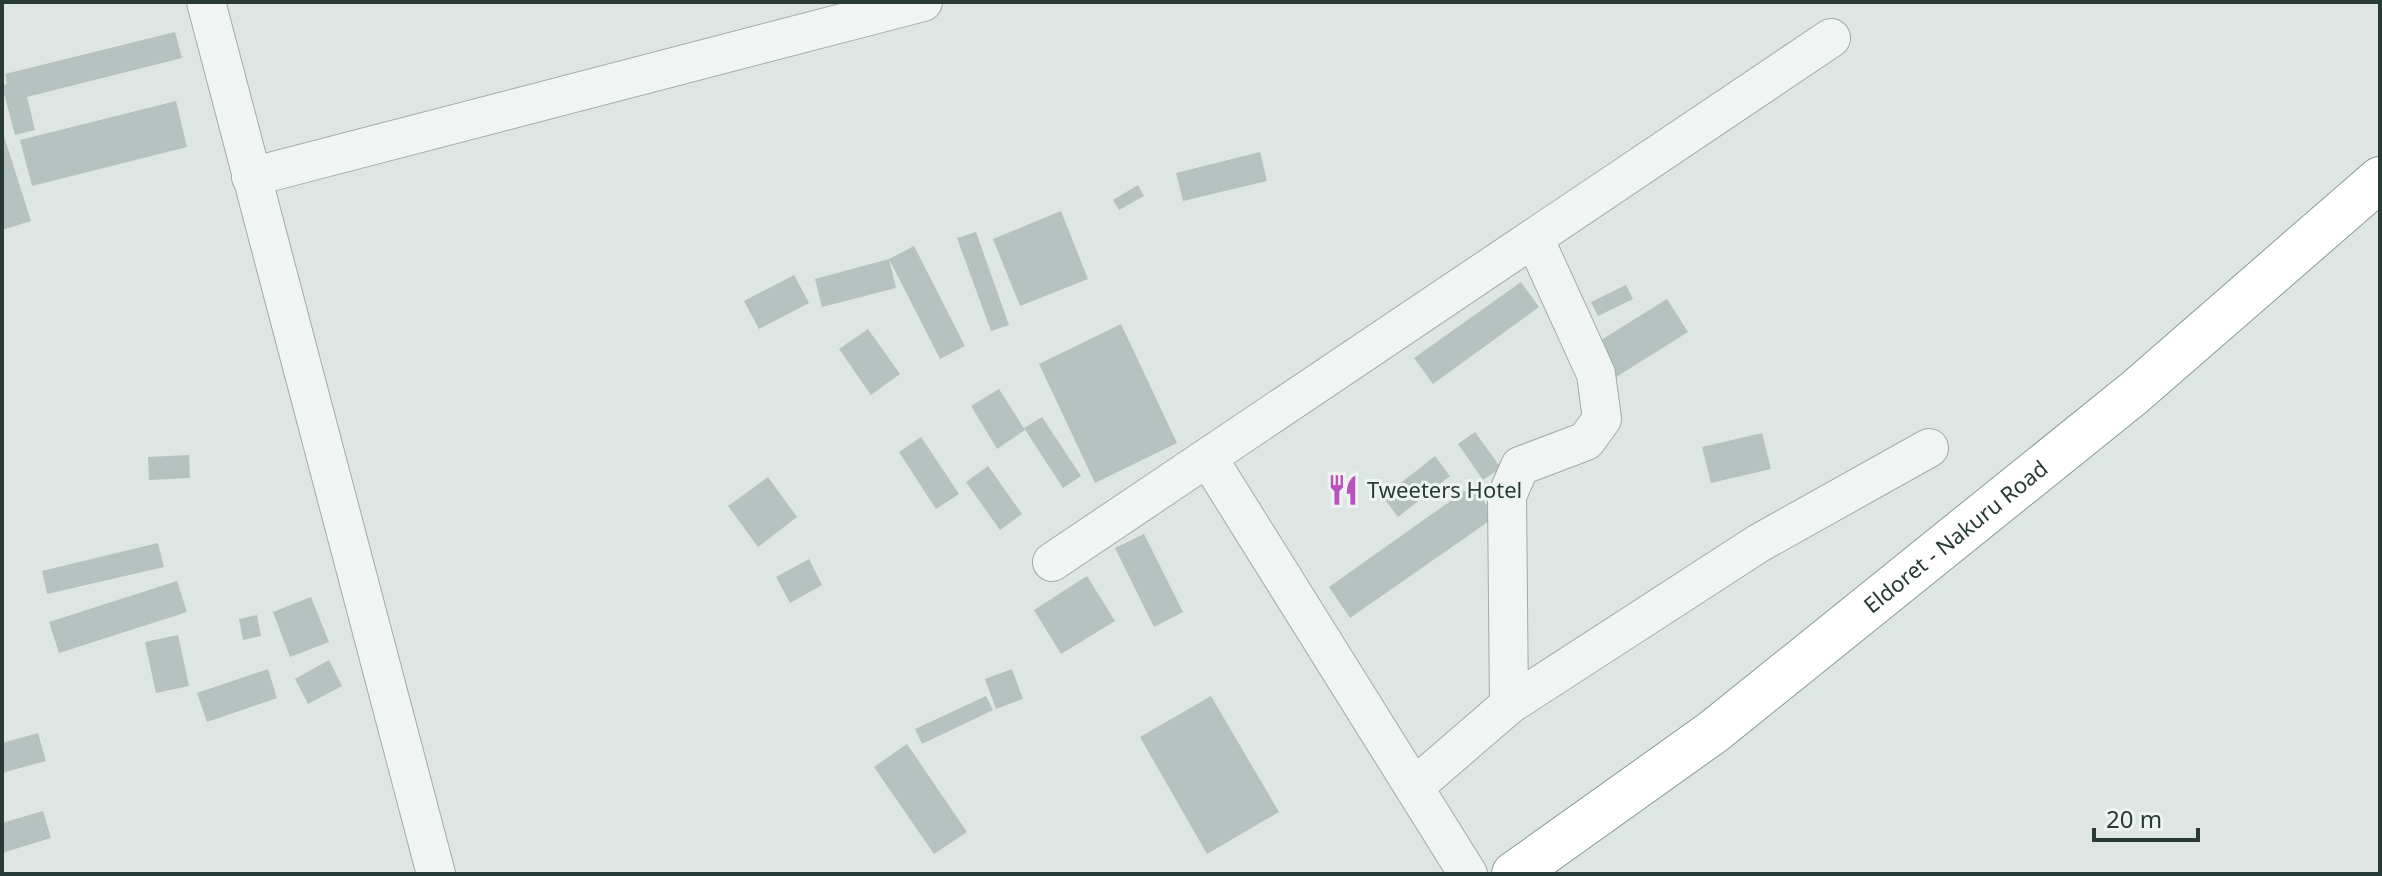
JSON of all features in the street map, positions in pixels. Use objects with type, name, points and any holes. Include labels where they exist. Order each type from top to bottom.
[{"type":"highway","name":"Eldoret - Nakuru Road","points":[[1514,874],[1713,732],[2134,393],[2380,179]]},
{"type":"street","points":[[206,2],[436,874]]},
{"type":"street","points":[[251,177],[923,2]]},
{"type":"street","points":[[1052,562],[1831,38]]},
{"type":"street","points":[[1509,705],[1507,496],[1520,466],[1586,441],[1602,419],[1596,374],[1534,238]]},
{"type":"street","points":[[1414,787],[1509,705],[1759,543],[1929,448]]},
{"type":"street","points":[[1208,458],[1468,874]]},
{"type":"building","points":[[175,32],[182,58],[27,97],[35,130],[15,135],[2,86],[7,84],[5,74]]},
{"type":"building","points":[[176,101],[187,147],[32,186],[20,140]]},
{"type":"building","points":[[2,130],[31,221],[2,230]]},
{"type":"building","points":[[1260,152],[1267,181],[1183,201],[1176,173]]},
{"type":"building","points":[[1138,185],[1144,196],[1119,210],[1113,200]]},
{"type":"building","points":[[1061,211],[1088,279],[1020,306],[993,239]]},
{"type":"building","points":[[976,232],[1009,325],[991,331],[957,238]]},
{"type":"building","points":[[914,246],[965,346],[940,359],[889,259]]},
{"type":"building","points":[[889,259],[896,288],[822,307],[815,279]]},
{"type":"building","points":[[794,275],[809,303],[759,329],[744,301]]},
{"type":"building","points":[[1521,282],[1539,307],[1433,384],[1414,358]]},
{"type":"building","points":[[1626,285],[1633,299],[1598,316],[1591,302]]},
{"type":"building","points":[[1667,299],[1688,332],[1613,379],[1593,345]]},
{"type":"building","points":[[1121,324],[1177,443],[1095,483],[1039,364]]},
{"type":"building","points":[[868,329],[900,374],[871,395],[839,349]]},
{"type":"building","points":[[999,389],[1025,430],[997,449],[971,406]]},
{"type":"building","points":[[1042,417],[1081,476],[1063,488],[1024,428]]},
{"type":"building","points":[[1475,432],[1501,468],[1483,480],[1458,444]]},
{"type":"building","points":[[1762,433],[1771,469],[1711,483],[1702,447]]},
{"type":"building","points":[[921,437],[959,494],[936,509],[899,452]]},
{"type":"building","points":[[189,455],[190,478],[149,480],[148,457]]},
{"type":"building","points":[[1435,456],[1450,476],[1398,517],[1383,497]]},
{"type":"building","points":[[988,466],[1022,514],[1000,530],[966,482]]},
{"type":"building","points":[[768,477],[797,517],[758,547],[728,506]]},
{"type":"building","points":[[1473,485],[1495,517],[1350,618],[1329,587]]},
{"type":"building","points":[[1144,534],[1183,612],[1154,627],[1115,548]]},
{"type":"building","points":[[158,543],[164,567],[47,594],[42,571]]},
{"type":"building","points":[[809,559],[822,585],[790,603],[776,577]]},
{"type":"building","points":[[1087,576],[1115,621],[1061,654],[1034,610]]},
{"type":"building","points":[[177,581],[187,612],[59,653],[49,622]]},
{"type":"building","points":[[311,597],[329,642],[290,657],[273,612]]},
{"type":"building","points":[[257,615],[261,636],[243,640],[239,619]]},
{"type":"building","points":[[178,635],[189,686],[156,693],[145,642]]},
{"type":"building","points":[[329,660],[342,686],[308,704],[295,679]]},
{"type":"building","points":[[268,669],[277,698],[207,722],[197,693]]},
{"type":"building","points":[[1012,669],[1023,699],[996,709],[985,679]]},
{"type":"building","points":[[986,696],[993,710],[922,744],[915,729]]},
{"type":"building","points":[[1211,696],[1279,812],[1207,854],[1140,737]]},
{"type":"building","points":[[38,733],[46,761],[2,773],[2,743]]},
{"type":"building","points":[[907,744],[967,832],[934,854],[874,767]]},
{"type":"building","points":[[43,811],[51,838],[2,853],[2,823]]},
{"type":"place","name":"Tweeters Hotel","points":[[1343,490]]}]
